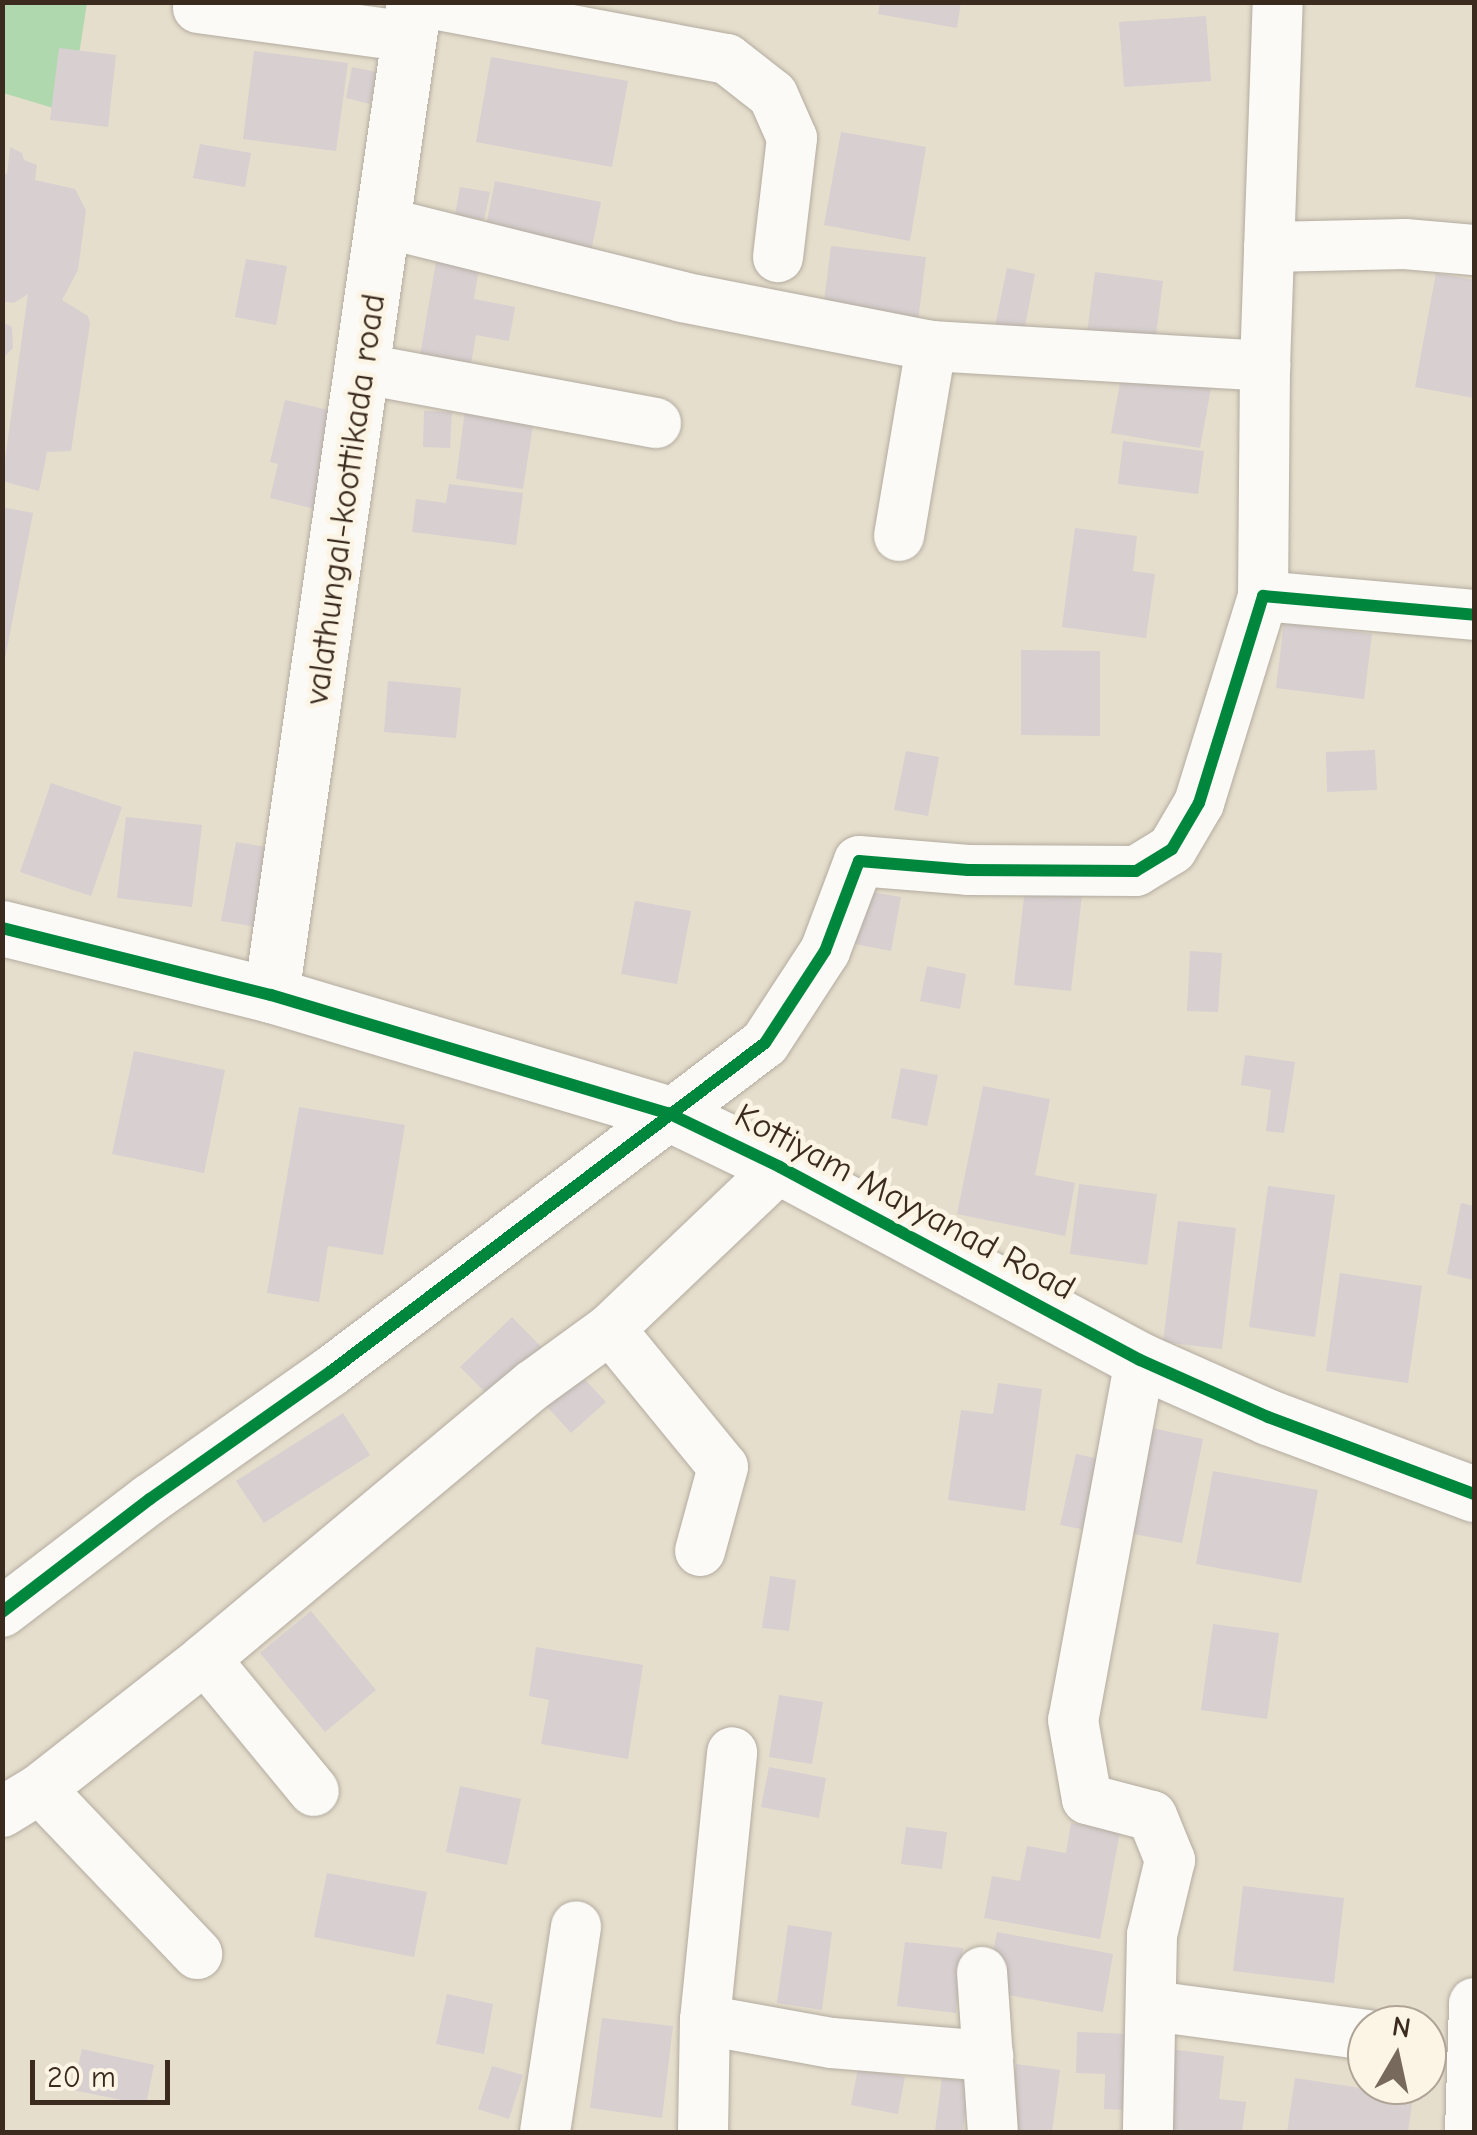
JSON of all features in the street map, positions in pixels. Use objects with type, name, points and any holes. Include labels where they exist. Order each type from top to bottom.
[{"type":"street","points":[[2,1612],[150,1499],[330,1372],[765,1043],[825,951],[859,861],[968,870],[1136,871],[1172,849],[1199,803],[1263,596],[1265,366],[1278,2]]},
{"type":"street","points":[[198,8],[416,14],[726,59],[774,95],[792,138],[778,257]]},
{"type":"street","name":"valathungal-koottikada road","points":[[271,995],[416,14]]},
{"type":"street","points":[[386,223],[682,297],[931,346],[1265,366]]},
{"type":"street","points":[[1269,247],[1405,244],[1474,250]]},
{"type":"street","points":[[899,536],[931,346]]},
{"type":"street","points":[[364,369],[656,423]]},
{"type":"street","points":[[1263,596],[1474,616]]},
{"type":"street","name":"Kottiyam Mayyanad Road","points":[[2,928],[271,995],[668,1113],[780,1167],[1140,1360],[1268,1417],[1474,1494]]},
{"type":"street","points":[[197,1954],[21,1800],[205,1660],[533,1385],[610,1329],[780,1167]]},
{"type":"street","points":[[610,1329],[722,1468],[700,1551]]},
{"type":"street","points":[[1140,1360],[1073,1720],[1087,1799],[1152,1816],[1170,1860],[1152,1935],[1148,2132]]},
{"type":"street","points":[[205,1660],[314,1791]]},
{"type":"street","points":[[703,2132],[705,2020],[732,1752]]},
{"type":"street","points":[[544,2132],[576,1926]]},
{"type":"street","points":[[982,1972],[993,2132]]},
{"type":"street","points":[[1153,2006],[1347,2032]]},
{"type":"street","points":[[705,2020],[832,2043],[988,2056]]},
{"type":"street","points":[[1457,2032],[1470,2132]]},
{"type":"green space","points":[[2,3],[87,3],[70,113],[3,93]]},
{"type":"building","points":[[880,2],[961,2],[957,28],[878,14]]},
{"type":"building","points":[[1206,16],[1211,81],[1124,87],[1119,22]]},
{"type":"building","points":[[59,48],[116,55],[108,127],[50,120]]},
{"type":"building","points":[[254,51],[348,63],[336,151],[243,139]]},
{"type":"building","points":[[491,57],[628,81],[612,167],[476,142]]},
{"type":"building","points":[[352,67],[377,72],[370,104],[346,98]]},
{"type":"building","points":[[841,132],[926,147],[910,241],[824,225]]},
{"type":"building","points":[[200,144],[251,153],[245,187],[193,178]]},
{"type":"building","points":[[10,147],[22,153],[24,160],[37,165],[35,180],[75,189],[86,210],[78,270],[62,300],[88,316],[90,323],[71,451],[47,452],[39,491],[2,481],[28,294],[14,303],[2,301],[2,173],[7,174]]},
{"type":"building","points":[[495,181],[601,202],[589,262],[483,241]]},
{"type":"building","points":[[460,187],[490,192],[484,220],[455,215]]},
{"type":"building","points":[[831,246],[926,257],[918,321],[823,310]]},
{"type":"building","points":[[437,256],[480,262],[474,299],[515,307],[509,341],[476,335],[470,370],[419,362]]},
{"type":"building","points":[[246,259],[287,266],[276,325],[235,317]]},
{"type":"building","points":[[1007,268],[1035,274],[1024,331],[995,326]]},
{"type":"building","points":[[1095,272],[1163,281],[1154,350],[1086,341]]},
{"type":"building","points":[[1436,273],[1474,280],[1474,398],[1415,387]]},
{"type":"building","points":[[2,322],[12,327],[13,348],[2,359]]},
{"type":"building","points":[[1122,372],[1211,388],[1200,448],[1111,433]]},
{"type":"building","points":[[285,400],[337,412],[315,509],[270,498],[278,464],[270,462]]},
{"type":"building","points":[[465,410],[534,419],[523,489],[456,479]]},
{"type":"building","points":[[424,411],[452,412],[450,448],[423,447]]},
{"type":"building","points":[[1123,441],[1204,451],[1198,494],[1118,484]]},
{"type":"building","points":[[449,484],[523,493],[516,545],[412,532],[416,499],[446,503]]},
{"type":"building","points":[[2,507],[33,513],[4,664],[2,664]]},
{"type":"building","points":[[1075,528],[1137,536],[1133,571],[1155,574],[1146,638],[1062,627]]},
{"type":"building","points":[[1284,623],[1372,634],[1364,699],[1276,688]]},
{"type":"building","points":[[1021,650],[1100,651],[1100,736],[1021,735]]},
{"type":"building","points":[[388,681],[461,688],[456,738],[384,732]]},
{"type":"building","points":[[1375,750],[1377,790],[1327,792],[1326,752]]},
{"type":"building","points":[[906,751],[939,757],[928,816],[894,810]]},
{"type":"building","points":[[51,783],[122,807],[91,896],[20,872]]},
{"type":"building","points":[[126,817],[202,825],[192,907],[117,898]]},
{"type":"building","points":[[236,842],[278,849],[264,928],[221,921]]},
{"type":"building","points":[[1025,889],[1082,895],[1071,991],[1014,985]]},
{"type":"building","points":[[864,891],[901,897],[891,951],[855,944]]},
{"type":"building","points":[[635,901],[691,911],[677,984],[621,974]]},
{"type":"building","points":[[1190,951],[1222,953],[1218,1012],[1187,1011]]},
{"type":"building","points":[[927,966],[966,974],[960,1009],[920,1001]]},
{"type":"building","points":[[134,1051],[225,1070],[204,1173],[112,1154]]},
{"type":"building","points":[[1245,1055],[1295,1062],[1284,1133],[1266,1131],[1271,1090],[1241,1085]]},
{"type":"building","points":[[901,1068],[938,1075],[927,1126],[891,1118]]},
{"type":"building","points":[[983,1086],[1050,1099],[1035,1175],[1075,1183],[1065,1236],[957,1214]]},
{"type":"building","points":[[299,1107],[405,1125],[383,1255],[328,1246],[319,1302],[267,1293]]},
{"type":"building","points":[[1079,1184],[1157,1194],[1147,1265],[1070,1254]]},
{"type":"building","points":[[1268,1186],[1335,1195],[1315,1337],[1249,1327]]},
{"type":"building","points":[[1461,1203],[1474,1206],[1474,1280],[1447,1274]]},
{"type":"building","points":[[1178,1221],[1236,1228],[1222,1349],[1163,1342]]},
{"type":"building","points":[[1340,1273],[1422,1286],[1408,1383],[1326,1371]]},
{"type":"building","points":[[512,1317],[546,1352],[494,1401],[460,1367]]},
{"type":"building","points":[[575,1369],[606,1402],[571,1433],[541,1400]]},
{"type":"building","points":[[998,1383],[1042,1389],[1025,1511],[948,1500],[961,1410],[993,1414]]},
{"type":"building","points":[[343,1413],[370,1455],[264,1523],[236,1481]]},
{"type":"building","points":[[1138,1425],[1203,1439],[1182,1543],[1117,1531]]},
{"type":"building","points":[[1076,1454],[1113,1462],[1097,1532],[1060,1525]]},
{"type":"building","points":[[1213,1471],[1318,1490],[1301,1583],[1196,1564]]},
{"type":"building","points":[[770,1576],[796,1580],[789,1631],[762,1628]]},
{"type":"building","points":[[311,1611],[376,1690],[325,1732],[260,1653]]},
{"type":"building","points":[[1213,1624],[1279,1633],[1267,1719],[1201,1710]]},
{"type":"building","points":[[536,1647],[643,1665],[628,1759],[541,1744],[549,1700],[529,1696]]},
{"type":"building","points":[[779,1695],[823,1702],[812,1764],[769,1757]]},
{"type":"building","points":[[769,1767],[826,1778],[819,1818],[761,1807]]},
{"type":"building","points":[[460,1786],[521,1799],[507,1865],[446,1852]]},
{"type":"building","points":[[1071,1823],[1120,1832],[1100,1939],[984,1918],[992,1876],[1020,1881],[1027,1846],[1066,1853]]},
{"type":"building","points":[[906,1827],[947,1832],[942,1869],[901,1864]]},
{"type":"building","points":[[327,1873],[427,1892],[414,1957],[314,1937]]},
{"type":"building","points":[[1243,1886],[1344,1898],[1334,1983],[1233,1971]]},
{"type":"building","points":[[788,1925],[832,1932],[822,2010],[777,2003]]},
{"type":"building","points":[[997,1932],[1113,1954],[1103,2012],[986,1991]]},
{"type":"building","points":[[905,1942],[963,1948],[956,2013],[897,2006]]},
{"type":"building","points":[[447,1994],[493,2004],[484,2054],[436,2044]]},
{"type":"building","points":[[602,2018],[673,2026],[662,2118],[590,2108]]},
{"type":"building","points":[[1077,2032],[1134,2034],[1131,2110],[1104,2109],[1105,2074],[1076,2073]]},
{"type":"building","points":[[82,2049],[154,2065],[146,2105],[73,2090]]},
{"type":"building","points":[[1170,2049],[1224,2056],[1219,2099],[1246,2102],[1242,2132],[1160,2129]]},
{"type":"building","points":[[1016,2064],[1060,2070],[1052,2132],[1006,2132]]},
{"type":"building","points":[[492,2066],[523,2075],[509,2119],[478,2109]]},
{"type":"building","points":[[858,2068],[905,2077],[898,2114],[851,2105]]},
{"type":"building","points":[[942,2078],[969,2081],[963,2132],[935,2131]]},
{"type":"building","points":[[1295,2078],[1347,2086],[1347,2105],[1412,2105],[1408,2132],[1287,2132]]},
{"type":"cycle path","points":[[2,1612],[150,1499],[330,1372],[765,1043],[825,951],[859,861],[968,870],[1136,871],[1172,849],[1199,803],[1263,596],[1474,615]]},
{"type":"cycle path","points":[[2,928],[271,995],[668,1113],[780,1167],[1140,1360],[1268,1417],[1474,1494]]}]
